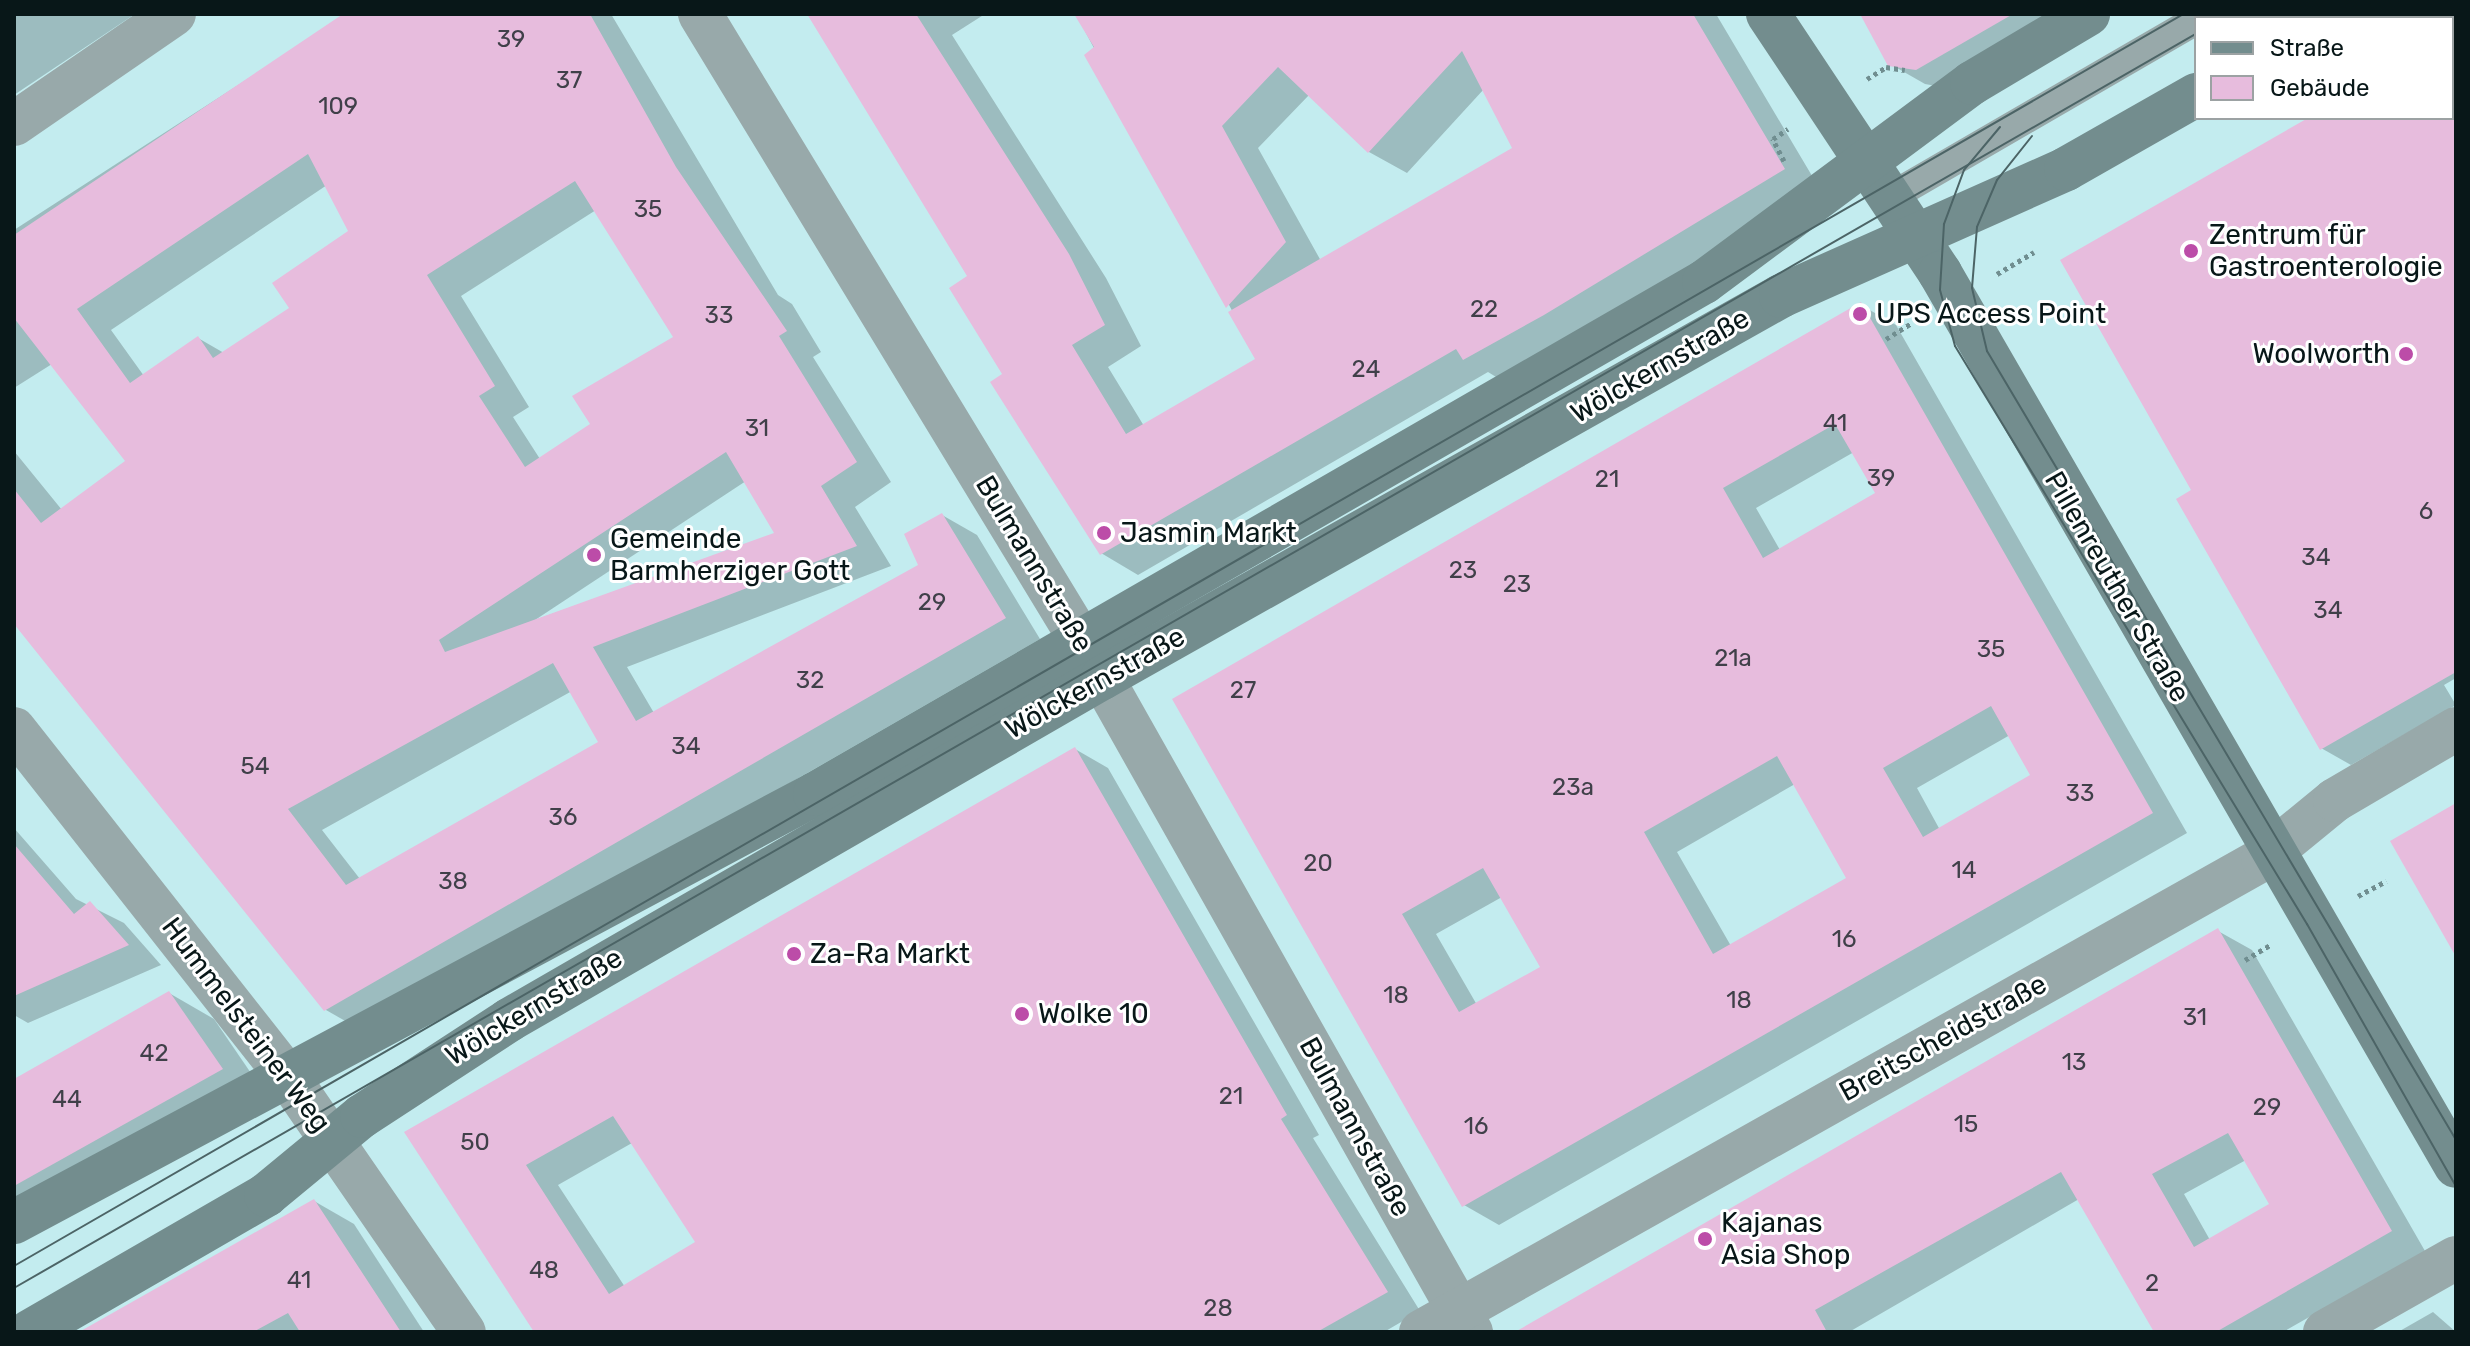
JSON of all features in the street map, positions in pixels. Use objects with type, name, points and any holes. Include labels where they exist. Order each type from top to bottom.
[{"type":"main road","name":"Pillenreuther Straße","points":[[1768,14],[1862,164],[1916,236],[2456,1166]]},
{"type":"main road","name":"Wölckernstraße","points":[[14,1222],[177,1129],[290,1080],[815,794],[1704,282],[1972,83],[2088,14]]},
{"type":"main road","name":"Wölckernstraße","points":[[29,1332],[248,1207],[333,1140],[509,1020],[1102,678],[1781,296],[2066,169],[2194,96]]},
{"type":"street","points":[[14,124],[174,14]]},
{"type":"street","name":"Bulmannstraße","points":[[700,14],[1080,639],[1465,1321]]},
{"type":"street","name":"Hummelsteiner Weg","points":[[14,729],[290,1080],[464,1332]]},
{"type":"street","name":"Breitscheidstraße","points":[[1421,1332],[1465,1321],[2273,853],[2335,800],[2456,729]]},
{"type":"street","points":[[2325,1332],[2456,1258]]},
{"type":"lane","points":[[1889,198],[2194,21]]},
{"type":"building","points":[[343,14],[590,14],[676,167],[787,331],[779,336],[857,462],[821,486],[857,546],[593,647],[636,721],[918,565],[904,534],[942,513],[1006,618],[324,1011],[14,624],[14,489],[41,523],[125,461],[14,318],[14,235]],"holes":[[[308,154],[348,231],[272,283],[289,308],[213,358],[198,336],[130,383],[77,309]],[[575,181],[673,337],[572,396],[590,424],[525,467],[479,396],[495,386],[427,275]],[[726,452],[774,533],[445,652],[439,640]],[[553,663],[598,742],[346,885],[288,809]]]},
{"type":"building","points":[[807,14],[916,14],[1069,254],[1105,325],[1072,345],[1126,434],[1255,359],[1228,312],[1512,148],[1462,51],[1368,153],[1278,67],[1222,126],[1286,242],[1226,308],[1084,55],[1094,47],[1074,14],[1693,14],[1785,169],[1544,315],[1463,360],[1456,349],[1100,555],[990,382],[1002,374],[949,288],[967,276]]},
{"type":"building","points":[[1860,14],[2013,14],[1916,70],[1888,66]]},
{"type":"building","points":[[2456,118],[2456,672],[2320,750],[2176,499],[2191,490],[2060,260],[2305,120]]},
{"type":"building","points":[[1861,302],[2153,813],[1462,1207],[1172,699]],"holes":[[[1835,424],[1875,493],[1763,558],[1723,488]],[[1991,706],[2030,775],[1923,837],[1883,768]],[[1777,756],[1846,878],[1713,954],[1644,832]],[[1483,868],[1540,967],[1459,1012],[1402,914]]]},
{"type":"building","points":[[1075,747],[1287,1115],[1281,1119],[1388,1292],[1317,1332],[534,1332],[404,1132]],"holes":[[[613,1116],[695,1242],[609,1294],[526,1165]]]},
{"type":"building","points":[[2456,803],[2456,957],[2390,841]]},
{"type":"building","points":[[14,844],[74,914],[90,901],[129,945],[14,996]]},
{"type":"building","points":[[2218,928],[2392,1231],[2216,1332],[2154,1332],[2061,1172],[1815,1310],[1827,1332],[1515,1332]],"holes":[[[2228,1133],[2269,1204],[2194,1247],[2152,1174]]]},
{"type":"building","points":[[169,991],[223,1069],[14,1186],[14,1079]]},
{"type":"building","points":[[314,1199],[401,1332],[300,1332],[288,1313],[253,1332],[79,1332]]},
{"type":"tram line","points":[[14,1266],[2183,14]]},
{"type":"tram line","points":[[2226,16],[2230,14]]},
{"type":"tram line","points":[[14,1288],[2194,35]]},
{"type":"tram line","points":[[2000,127],[1964,170],[1944,224],[1940,290],[1955,346],[2307,924],[2456,1186]]},
{"type":"tram line","points":[[2032,136],[1997,180],[1977,227],[1972,288],[1987,351],[2456,1140]]},
{"type":"place","name":"Zentrum für Gastroenterologie","points":[[2191,251]]},
{"type":"place","name":"UPS Access Point","points":[[1860,314]]},
{"type":"place","name":"Woolworth","points":[[2406,354]]},
{"type":"place","name":"Jasmin Markt","points":[[1104,533]]},
{"type":"place","name":"Gemeinde Barmherziger Gott","points":[[594,555]]},
{"type":"place","name":"Za-Ra Markt","points":[[794,954]]},
{"type":"place","name":"Wolke 10","points":[[1022,1014]]},
{"type":"place","name":"Kajanas Asia Shop","points":[[1705,1239]]}]
